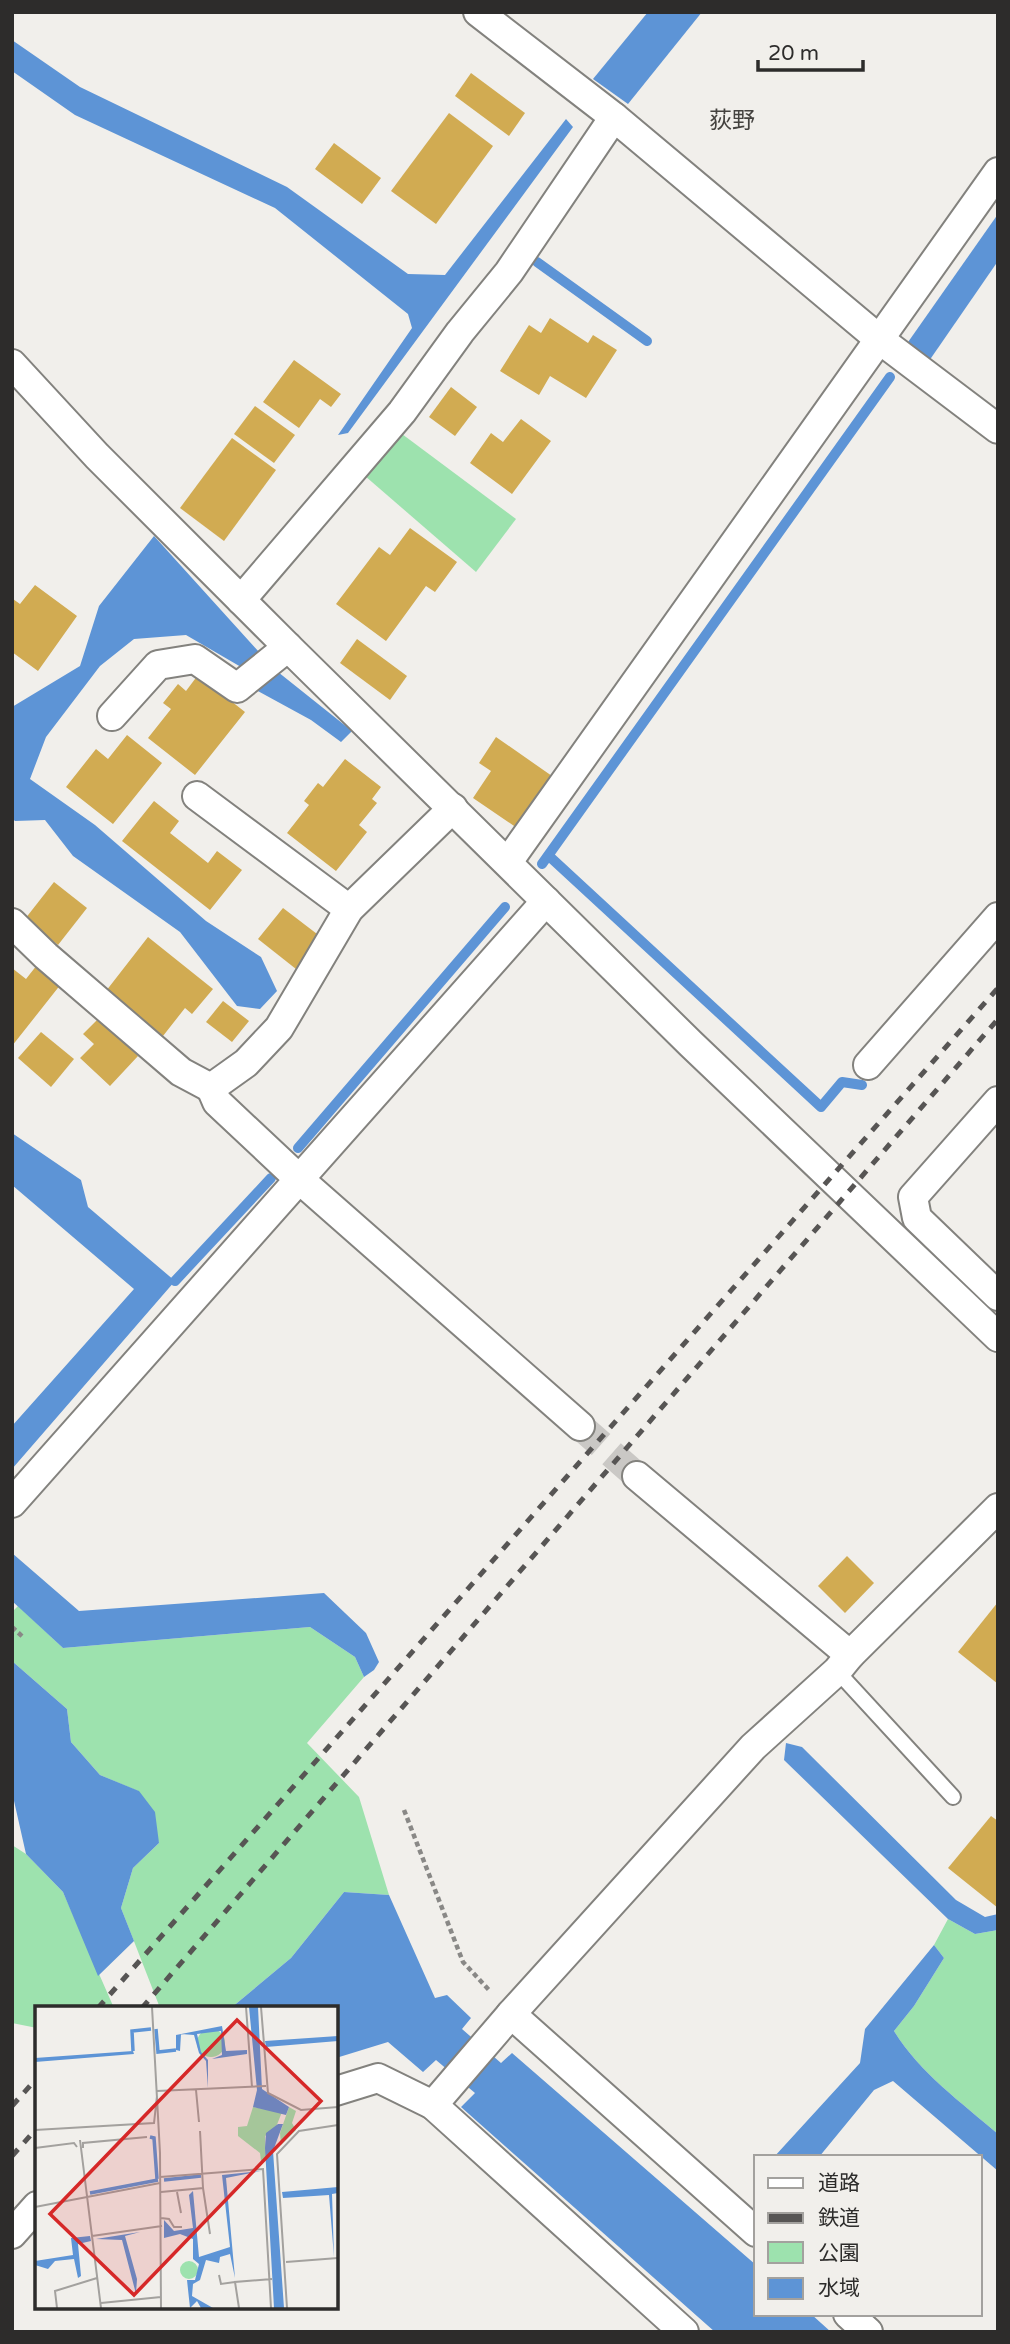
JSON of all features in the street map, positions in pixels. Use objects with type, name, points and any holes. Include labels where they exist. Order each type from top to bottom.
[{"type":"street","points":[[478,12],[614,117],[879,339],[998,429]]},
{"type":"street","points":[[241,600],[402,412],[460,332],[509,272],[614,117]]},
{"type":"street","points":[[508,862],[998,172]]},
{"type":"street","points":[[12,364],[97,456],[288,647],[794,1144],[998,1336]]},
{"type":"street","points":[[112,716],[158,665],[195,659],[237,688],[288,647]]},
{"type":"street","points":[[197,796],[349,909]]},
{"type":"street","points":[[211,1088],[246,1063],[279,1028],[349,909],[453,808]]},
{"type":"street","points":[[12,1503],[547,901]]},
{"type":"street","points":[[868,1065],[998,917]]},
{"type":"street","points":[[12,923],[46,956],[181,1072],[211,1088],[217,1102],[299,1179],[580,1426]]},
{"type":"street","points":[[998,1101],[913,1197],[917,1218],[998,1296]]},
{"type":"street","points":[[637,1476],[844,1663]]},
{"type":"street","points":[[441,2096],[753,1747],[995,1516]]},
{"type":"street","points":[[512,2014],[754,2230]]},
{"type":"street","points":[[338,2090],[378,2078],[441,2096],[684,2332]]},
{"type":"street","points":[[12,2234],[35,2208]]},
{"type":"street","points":[[850,2316],[868,2332]]},
{"type":"lane","points":[[844,1663],[953,1797]]},
{"type":"path","points":[[12,1627],[23,1637]]},
{"type":"path","points":[[404,1810],[463,1962],[512,2014]]},
{"type":"green space","points":[[402,434],[516,519],[476,572],[365,476]]},
{"type":"green space","points":[[18,1606],[63,1648],[310,1627],[355,1657],[364,1677],[307,1743],[359,1797],[389,1895],[344,1892],[291,1958],[233,2006],[159,2006],[121,1908],[133,1868],[159,1843],[138,1791],[100,1775],[71,1742],[67,1709],[12,1661],[12,1612]]},
{"type":"green space","points":[[12,1845],[26,1854],[63,1892],[113,2006],[35,2006],[35,2028],[12,2023]]},
{"type":"green space","points":[[948,1919],[975,1934],[998,1930],[998,2134],[928,2073],[894,2031],[914,2006],[944,1958],[934,1945]]},
{"type":"water","points":[[648,12],[702,12],[628,104],[593,79]]},
{"type":"water","points":[[12,40],[80,87],[287,187],[408,274],[445,275],[566,119],[573,127],[348,433],[338,435],[412,328],[408,314],[275,208],[75,115],[12,71]]},
{"type":"water","points":[[998,214],[998,261],[929,361],[906,345]]},
{"type":"water","points":[[154,536],[259,652],[241,667],[186,635],[134,639],[100,666],[46,737],[30,779],[95,825],[206,921],[261,957],[277,991],[260,1009],[237,1006],[180,932],[73,856],[45,820],[15,821],[12,818],[12,707],[80,666],[99,606]]},
{"type":"water","points":[[278,672],[352,731],[341,742],[311,720],[256,690]]},
{"type":"water","points":[[12,1133],[81,1180],[88,1207],[175,1281],[12,1469],[12,1426],[134,1289],[12,1185]]},
{"type":"water","points":[[12,1553],[79,1611],[324,1593],[366,1633],[379,1662],[374,1670],[364,1677],[355,1657],[310,1627],[63,1648],[12,1601]]},
{"type":"water","points":[[12,1661],[67,1709],[71,1742],[100,1775],[139,1791],[155,1812],[159,1843],[133,1868],[121,1908],[134,1941],[98,1976],[63,1892],[26,1854],[12,1792]]},
{"type":"water","points":[[786,1743],[802,1747],[956,1900],[985,1917],[998,1914],[998,1930],[975,1934],[948,1919],[784,1760]]},
{"type":"water","points":[[344,1892],[389,1895],[435,1998],[447,1995],[471,2018],[462,2029],[501,2063],[512,2053],[754,2263],[754,2316],[813,2316],[831,2332],[715,2332],[461,2107],[475,2093],[436,2060],[423,2072],[388,2042],[338,2057],[338,2006],[233,2006],[291,1958]]},
{"type":"water","points":[[934,1945],[944,1958],[914,2006],[894,2031],[928,2073],[998,2134],[998,2171],[893,2081],[874,2090],[821,2155],[776,2155],[860,2063],[865,2029]]},
{"type":"building","points":[[471,73],[525,113],[509,136],[455,96]]},
{"type":"building","points":[[449,113],[493,146],[436,224],[391,191]]},
{"type":"building","points":[[334,143],[381,178],[362,204],[315,169]]},
{"type":"building","points":[[550,318],[588,343],[593,335],[617,350],[586,398],[550,376],[539,395],[500,371],[529,325],[541,333]]},
{"type":"building","points":[[294,360],[341,394],[331,407],[320,399],[299,428],[263,402]]},
{"type":"building","points":[[451,387],[477,407],[455,436],[429,417]]},
{"type":"building","points":[[255,406],[295,435],[274,463],[234,434]]},
{"type":"building","points":[[521,419],[551,441],[512,494],[470,463],[491,433],[503,442]]},
{"type":"building","points":[[232,438],[276,470],[224,541],[180,508]]},
{"type":"building","points":[[410,528],[457,562],[435,592],[426,586],[386,641],[336,604],[379,547],[390,555]]},
{"type":"building","points":[[35,585],[77,616],[38,671],[12,652],[12,600],[20,604]]},
{"type":"building","points":[[357,639],[407,676],[390,700],[340,663]]},
{"type":"building","points":[[198,675],[245,712],[195,775],[148,738],[171,709],[163,703],[178,684],[186,691]]},
{"type":"building","points":[[127,735],[162,763],[113,824],[66,787],[96,749],[108,759]]},
{"type":"building","points":[[496,737],[552,776],[517,828],[473,798],[491,771],[479,763]]},
{"type":"building","points":[[345,759],[381,787],[372,799],[377,803],[359,825],[367,832],[336,871],[287,833],[309,805],[304,801],[318,783],[323,787]]},
{"type":"building","points":[[154,801],[179,821],[170,833],[208,863],[217,851],[242,870],[210,910],[122,841]]},
{"type":"building","points":[[54,882],[87,908],[58,945],[25,919]]},
{"type":"building","points":[[283,908],[321,937],[296,969],[258,939]]},
{"type":"building","points":[[148,937],[213,989],[192,1014],[185,1008],[163,1036],[106,991]]},
{"type":"building","points":[[37,965],[61,984],[12,1046],[12,968],[26,979]]},
{"type":"building","points":[[223,1001],[249,1021],[232,1042],[206,1022]]},
{"type":"building","points":[[98,1019],[138,1056],[110,1086],[80,1058],[94,1044],[83,1034]]},
{"type":"building","points":[[41,1032],[74,1059],[51,1087],[18,1058]]},
{"type":"building","points":[[847,1556],[874,1583],[845,1613],[818,1586]]},
{"type":"building","points":[[998,1602],[998,1684],[958,1652]]},
{"type":"building","points":[[991,1816],[998,1821],[998,1908],[948,1868]]},
{"type":"waterway","points":[[537,262],[647,341]]},
{"type":"waterway","points":[[542,864],[890,377]]},
{"type":"waterway","points":[[549,856],[821,1107],[842,1082],[862,1085]]},
{"type":"waterway","points":[[298,1148],[505,907]]},
{"type":"waterway","points":[[175,1281],[271,1178]]},
{"type":"tunnel","points":[[580,1426],[637,1476]]},
{"type":"railway","points":[[100,2006],[998,988]]},
{"type":"railway","points":[[144,2006],[998,1019]]},
{"type":"railway","points":[[12,2106],[35,2080]]},
{"type":"railway","points":[[12,2156],[35,2130]]},
{"type":"district","name":"荻野","points":[[732,120]]}]
